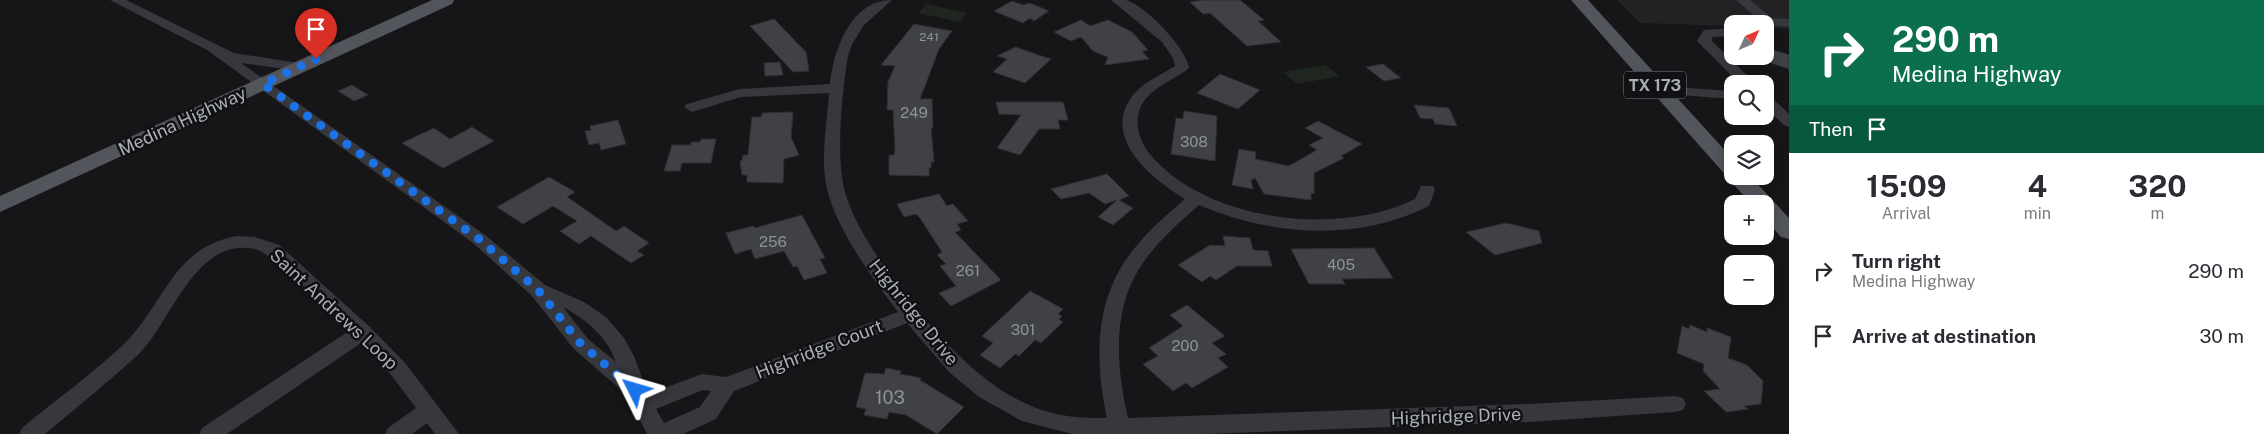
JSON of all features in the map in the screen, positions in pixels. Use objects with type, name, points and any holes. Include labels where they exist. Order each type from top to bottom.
[{"type":"main road","name":"Medina Highway","points":[[0,205],[446,0]]},
{"type":"main road","name":"TX 173","points":[[1579,0],[1724,161]]},
{"type":"main road","points":[[1746,185],[1755,195]]},
{"type":"main road","points":[[1774,216],[1789,232]]},
{"type":"street","points":[[116,0],[214,50],[479,239],[538,290],[581,344],[640,397]]},
{"type":"street","name":"Highridge Drive","points":[[886,0],[856,24],[844,42],[836,88],[833,161],[836,189],[846,217],[860,244],[911,314],[956,366],[974,382],[1028,414],[1057,424],[1120,431],[1529,413],[1675,404]]},
{"type":"street","points":[[1117,0],[1142,16],[1177,52],[1182,61],[1182,67],[1145,90],[1134,104],[1130,121],[1132,140],[1144,160],[1168,181],[1197,197],[1241,214],[1284,223],[1325,225],[1358,223],[1408,210],[1423,202],[1428,190]]},
{"type":"street","points":[[1742,0],[1768,22],[1789,23]]},
{"type":"street","points":[[1724,32],[1709,33],[1704,40],[1724,60]]},
{"type":"street","points":[[1774,34],[1789,35]]},
{"type":"street","points":[[214,50],[245,60],[300,67]]},
{"type":"street","points":[[1730,65],[1740,75]]},
{"type":"street","points":[[692,108],[740,93],[836,88]]},
{"type":"street","points":[[1659,90],[1724,94]]},
{"type":"street","points":[[1774,108],[1789,122]]},
{"type":"street","points":[[1120,431],[1112,399],[1109,374],[1108,342],[1112,309],[1122,280],[1136,257],[1154,237],[1197,197]]},
{"type":"street","name":"Saint Andrews Loop","points":[[30,434],[132,348],[145,334],[191,265],[202,256],[225,246],[249,241],[262,243],[273,249],[363,332],[399,370],[448,434]]},
{"type":"street","points":[[538,290],[561,297],[593,314],[605,327],[624,356],[640,397],[660,434],[708,413],[727,385]]},
{"type":"street","name":"Highridge Court","points":[[640,397],[702,382],[727,385],[911,314]]},
{"type":"street","points":[[210,434],[363,332]]},
{"type":"street","points":[[396,434],[429,410]]},
{"type":"shaded area","points":[[1617,0],[1789,0],[1789,29],[1774,28],[1774,15],[1724,15],[1724,26],[1640,23]]},
{"type":"shaded area","points":[[927,4],[967,13],[959,22],[918,13]]},
{"type":"shaded area","points":[[1325,65],[1340,76],[1297,84],[1283,72]]},
{"type":"building","points":[[1240,0],[1264,20],[1258,21],[1281,42],[1247,46],[1210,13],[1203,14],[1190,2]]},
{"type":"building","points":[[1012,1],[1023,5],[1030,3],[1049,11],[1034,21],[1030,18],[1023,23],[994,11]]},
{"type":"building","points":[[774,19],[806,52],[809,71],[793,72],[750,26]]},
{"type":"building","points":[[1081,20],[1090,26],[1108,20],[1132,32],[1148,50],[1142,51],[1149,59],[1105,65],[1108,57],[1093,51],[1081,37],[1071,41],[1054,32]]},
{"type":"building","points":[[914,24],[952,31],[939,49],[920,99],[932,99],[933,128],[931,128],[934,162],[931,162],[929,176],[889,175],[889,155],[894,155],[895,149],[893,110],[887,110],[888,82],[895,66],[881,65]]},
{"type":"building","points":[[1016,47],[1051,59],[1025,83],[993,72],[1007,59],[997,56]]},
{"type":"building","points":[[1774,50],[1789,55],[1789,69],[1774,64]]},
{"type":"building","points":[[780,62],[783,75],[765,76],[764,63]]},
{"type":"building","points":[[1383,64],[1401,78],[1384,81],[1366,67]]},
{"type":"building","points":[[1220,74],[1260,90],[1238,109],[1197,93]]},
{"type":"building","points":[[352,85],[368,95],[354,101],[338,91]]},
{"type":"building","points":[[996,102],[1063,102],[1068,120],[1058,120],[1060,129],[1039,129],[1020,155],[997,148],[1021,115],[999,114]]},
{"type":"building","points":[[1414,105],[1449,108],[1457,126],[1435,124],[1433,119],[1420,118]]},
{"type":"building","points":[[1184,111],[1217,116],[1215,161],[1171,154],[1176,118],[1183,119]]},
{"type":"building","points":[[793,112],[791,137],[799,155],[784,159],[783,183],[747,182],[747,175],[742,175],[740,161],[742,161],[743,155],[748,155],[752,117],[761,117],[762,113]]},
{"type":"building","points":[[618,120],[626,144],[601,150],[599,143],[589,145],[585,131],[591,130],[590,126]]},
{"type":"building","points":[[1318,121],[1362,144],[1341,156],[1344,158],[1314,173],[1314,194],[1311,193],[1311,200],[1264,194],[1255,178],[1251,180],[1253,189],[1232,185],[1239,149],[1256,152],[1255,159],[1289,166],[1317,150],[1309,145],[1323,138],[1305,128]]},
{"type":"building","points":[[472,127],[494,141],[443,168],[402,143],[434,128],[450,139]]},
{"type":"building","points":[[701,139],[716,139],[711,163],[682,163],[680,171],[664,171],[672,145],[691,145],[691,142],[700,142]]},
{"type":"building","points":[[1107,174],[1129,196],[1119,200],[1133,208],[1113,225],[1098,217],[1117,200],[1105,204],[1089,193],[1061,199],[1051,189]]},
{"type":"building","points":[[549,177],[575,192],[567,197],[616,231],[624,226],[649,243],[637,251],[644,255],[631,263],[591,236],[579,244],[560,231],[577,221],[553,206],[523,224],[497,207]]},
{"type":"building","points":[[939,194],[947,206],[953,204],[968,221],[957,224],[961,230],[955,232],[1001,280],[951,306],[939,293],[956,286],[940,266],[946,264],[937,255],[942,252],[920,218],[916,214],[904,217],[897,204]]},
{"type":"building","points":[[802,215],[825,258],[820,259],[827,273],[804,280],[797,266],[793,267],[784,251],[755,259],[751,249],[735,254],[726,233],[754,226],[755,228]]},
{"type":"building","points":[[1506,223],[1539,231],[1542,243],[1495,255],[1466,232]]},
{"type":"building","points":[[1223,236],[1250,238],[1253,250],[1268,251],[1272,266],[1237,266],[1216,280],[1210,276],[1202,282],[1178,265],[1210,245],[1225,246]]},
{"type":"building","points":[[1374,248],[1393,278],[1342,279],[1345,284],[1309,284],[1291,249]]},
{"type":"building","points":[[1030,291],[1063,309],[1058,314],[1062,316],[1059,319],[1063,322],[1041,343],[1035,340],[1019,356],[1015,354],[1000,368],[980,355],[993,343],[982,336]]},
{"type":"building","points":[[1187,305],[1225,336],[1212,343],[1226,354],[1218,358],[1228,367],[1192,388],[1186,383],[1173,391],[1143,364],[1158,356],[1149,348],[1183,326],[1170,315]]},
{"type":"building","points":[[1690,325],[1707,332],[1707,328],[1731,337],[1728,358],[1747,365],[1763,381],[1761,404],[1744,406],[1748,409],[1726,412],[1704,391],[1720,389],[1703,371],[1704,364],[1677,353],[1682,326],[1689,329]]},
{"type":"building","points":[[886,368],[901,371],[900,374],[921,378],[920,380],[964,407],[937,434],[906,415],[889,412],[887,419],[864,415],[866,409],[856,407],[865,373],[884,374]]},
{"type":"route","points":[[316,59],[263,84],[479,239],[538,290],[581,344],[635,390]]}]
